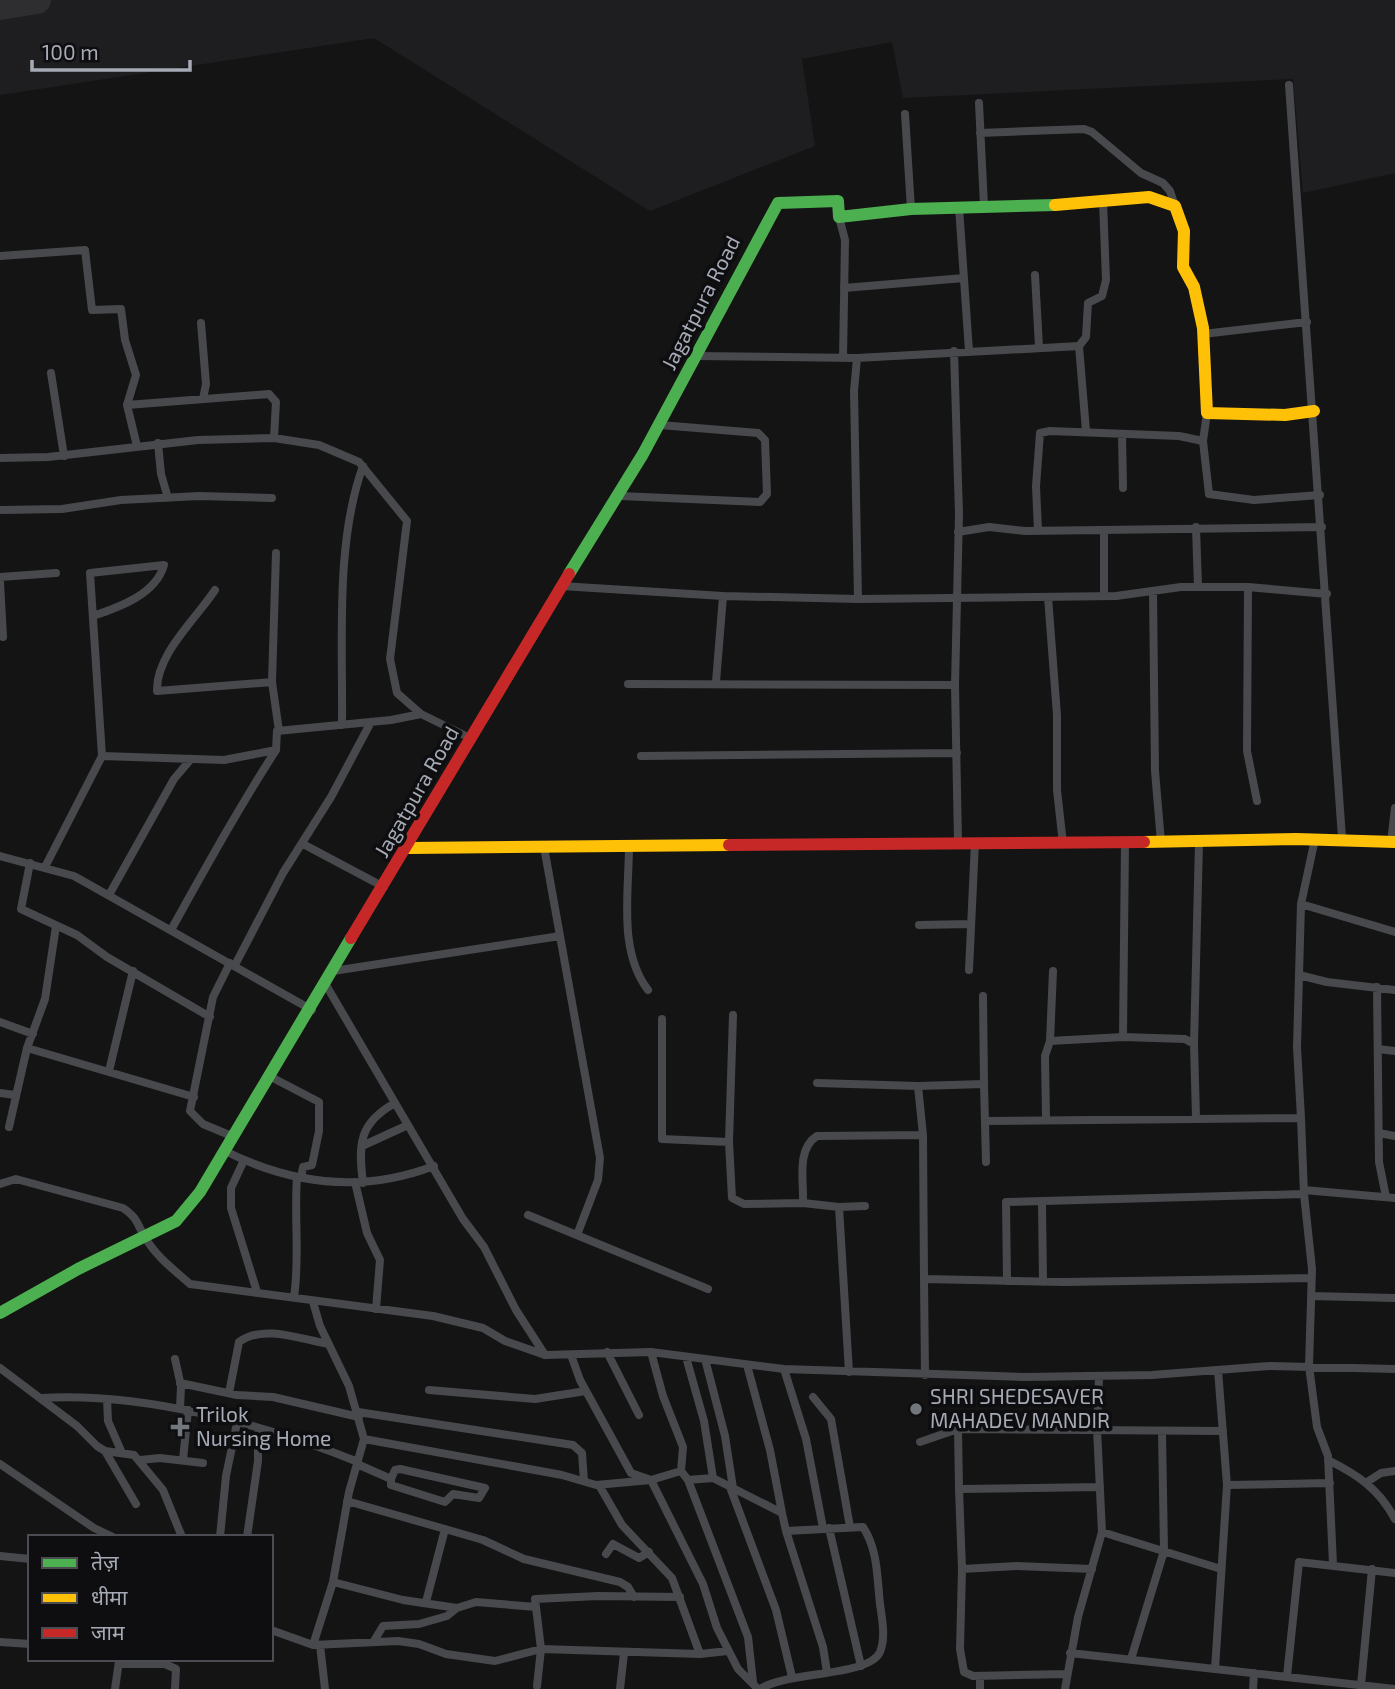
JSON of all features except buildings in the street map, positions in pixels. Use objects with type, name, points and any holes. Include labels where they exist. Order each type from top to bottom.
[{"type":"street","points":[[1289,85],[1320,495],[1342,838]]},
{"type":"street","points":[[979,103],[984,206]]},
{"type":"street","points":[[905,114],[911,209]]},
{"type":"street","points":[[980,133],[1084,129],[1092,132],[1141,173],[1163,183],[1170,191],[1184,231],[1183,267],[1194,287],[1203,334],[1207,413],[1203,441],[1209,494],[1254,500],[1320,495]]},
{"type":"street","points":[[843,358],[845,240],[839,217],[911,209],[1149,197],[1175,206]]},
{"type":"street","name":"Jagatpura Road","points":[[0,1314],[78,1269],[176,1221],[200,1192],[312,1010],[561,586],[620,496],[660,425],[739,267],[778,203],[838,201],[839,217]]},
{"type":"street","points":[[1086,431],[1079,346],[1086,337],[1088,303],[1102,296],[1106,280],[1103,201]]},
{"type":"street","points":[[959,207],[969,351]]},
{"type":"street","points":[[0,254],[85,250],[92,310],[121,309],[125,340],[136,375],[127,405],[137,446]]},
{"type":"street","points":[[1035,275],[1038,347]]},
{"type":"street","points":[[844,288],[964,278]]},
{"type":"street","points":[[1203,334],[1307,322]]},
{"type":"street","points":[[201,323],[206,384],[203,399]]},
{"type":"street","points":[[695,356],[856,358],[1079,346]]},
{"type":"street","points":[[954,351],[958,532],[955,685],[958,842]]},
{"type":"street","points":[[856,358],[854,391],[858,599]]},
{"type":"street","points":[[51,373],[64,456]]},
{"type":"street","points":[[127,405],[258,394],[274,397],[274,438]]},
{"type":"street","points":[[1207,413],[1285,415],[1314,411]]},
{"type":"street","points":[[620,496],[760,502],[767,494],[765,440],[758,433],[660,425]]},
{"type":"street","points":[[1038,531],[1036,486],[1040,433],[1086,431],[1203,441]]},
{"type":"street","points":[[1122,434],[1122,488]]},
{"type":"street","points":[[0,458],[64,456],[158,443],[274,438],[319,445],[363,466],[407,521],[390,659],[397,694],[421,714],[470,738]]},
{"type":"street","points":[[158,443],[161,474],[168,498]]},
{"type":"street","points":[[342,725],[343,592],[355,487],[363,466]]},
{"type":"street","points":[[0,510],[62,509],[121,500],[272,498]]},
{"type":"street","points":[[958,532],[989,527],[1038,531],[1322,527]]},
{"type":"street","points":[[1196,527],[1198,587]]},
{"type":"street","points":[[1104,530],[1104,596]]},
{"type":"street","points":[[171,930],[235,813],[276,750],[279,731],[272,682],[276,553]]},
{"type":"street","points":[[45,867],[84,797],[102,756],[90,573],[164,565],[160,579],[122,607],[93,616]]},
{"type":"street","points":[[0,577],[56,573]]},
{"type":"street","points":[[0,582],[3,637]]},
{"type":"street","points":[[561,586],[723,596],[858,599],[1104,596],[1198,587],[1248,587],[1326,594]]},
{"type":"street","points":[[1248,587],[1247,751],[1257,801]]},
{"type":"street","points":[[215,590],[198,616],[170,647],[157,691],[272,682]]},
{"type":"street","points":[[1153,591],[1155,771],[1161,842]]},
{"type":"street","points":[[716,682],[723,596]]},
{"type":"street","points":[[1048,597],[1057,715],[1057,790],[1062,844]]},
{"type":"street","points":[[628,684],[716,682],[955,685]]},
{"type":"street","points":[[279,731],[421,714]]},
{"type":"street","points":[[234,1137],[203,1124],[190,1111],[213,997],[371,722]]},
{"type":"street","points":[[102,756],[224,760],[276,750]]},
{"type":"street","points":[[641,756],[957,753]]},
{"type":"street","points":[[108,895],[174,779],[191,759]]},
{"type":"street","points":[[408,848],[958,842],[1062,844],[1342,838],[1393,842],[1395,808]]},
{"type":"street","points":[[1315,839],[1301,904],[1297,1047],[1311,1278],[1309,1366],[1317,1427],[1328,1460],[1333,1564]]},
{"type":"street","points":[[969,970],[975,842]]},
{"type":"street","points":[[1196,1118],[1194,1044],[1199,842]]},
{"type":"street","points":[[1123,1037],[1125,843]]},
{"type":"street","points":[[303,844],[384,887]]},
{"type":"street","points":[[629,845],[629,950],[637,975],[648,990]]},
{"type":"street","points":[[544,847],[600,1158],[598,1180],[577,1235]]},
{"type":"street","points":[[0,856],[74,876],[312,1010]]},
{"type":"street","points":[[30,863],[21,909],[57,926],[210,1017]]},
{"type":"street","points":[[1301,904],[1395,932]]},
{"type":"street","points":[[919,925],[971,924]]},
{"type":"street","points":[[9,1128],[27,1048],[45,999],[51,945],[57,926]]},
{"type":"street","points":[[333,971],[560,936]]},
{"type":"street","points":[[109,1070],[133,971]]},
{"type":"street","points":[[1046,1119],[1045,1056],[1050,1041],[1053,971]]},
{"type":"street","points":[[1299,975],[1327,982],[1395,990]]},
{"type":"street","points":[[326,985],[545,1355]]},
{"type":"street","points":[[1007,1281],[1006,1202],[1042,1203],[1304,1192],[1390,1197],[1379,1162],[1377,987]]},
{"type":"street","points":[[983,996],[986,1162]]},
{"type":"street","points":[[733,1015],[729,1142],[732,1198],[744,1205],[803,1203],[839,1207],[864,1206]]},
{"type":"street","points":[[662,1019],[662,1139],[729,1142]]},
{"type":"street","points":[[0,1022],[33,1034]]},
{"type":"street","points":[[1050,1041],[1123,1037],[1185,1039],[1194,1044]]},
{"type":"street","points":[[27,1048],[194,1097]]},
{"type":"street","points":[[1378,1049],[1395,1051]]},
{"type":"street","points":[[271,1077],[319,1102],[317,1150],[312,1165],[303,1167],[299,1178],[294,1230],[297,1255],[294,1297]]},
{"type":"street","points":[[817,1083],[918,1086],[984,1084]]},
{"type":"street","points":[[918,1086],[923,1135],[925,1375]]},
{"type":"street","points":[[0,1093],[16,1095]]},
{"type":"street","points":[[376,1309],[380,1260],[367,1233],[359,1183],[360,1162],[366,1129],[373,1115],[395,1103]]},
{"type":"street","points":[[985,1121],[1301,1118]]},
{"type":"street","points":[[362,1146],[408,1125]]},
{"type":"street","points":[[1379,1133],[1395,1136]]},
{"type":"street","points":[[803,1203],[804,1151],[808,1142],[817,1136],[923,1135]]},
{"type":"street","points":[[225,1151],[299,1178],[359,1183],[401,1178],[434,1166]]},
{"type":"street","points":[[244,1160],[231,1188],[231,1208],[257,1292]]},
{"type":"street","points":[[0,1184],[12,1179],[123,1208],[137,1218],[145,1238],[164,1263],[190,1284],[433,1316],[483,1328],[505,1341],[545,1355],[651,1352],[784,1370],[925,1375],[1099,1377],[1309,1366],[1395,1369]]},
{"type":"street","points":[[1042,1203],[1043,1282]]},
{"type":"street","points":[[839,1207],[849,1372]]},
{"type":"street","points":[[528,1215],[708,1289]]},
{"type":"street","points":[[924,1279],[1043,1282],[1311,1278]]},
{"type":"street","points":[[1311,1296],[1395,1298]]},
{"type":"street","points":[[313,1302],[328,1344],[343,1368],[364,1439],[347,1501],[333,1583],[317,1645],[325,1689]]},
{"type":"street","points":[[229,1393],[239,1342],[247,1336],[255,1333],[272,1334],[328,1344]]},
{"type":"street","points":[[607,1352],[639,1415]]},
{"type":"street","points":[[651,1352],[663,1396],[682,1447],[681,1471],[688,1480],[748,1637],[757,1687]]},
{"type":"street","points":[[571,1355],[586,1391],[631,1473],[651,1480],[702,1584],[728,1651],[738,1669],[757,1687]]},
{"type":"street","points":[[686,1357],[704,1421],[713,1478]]},
{"type":"street","points":[[176,1359],[184,1410],[183,1460]]},
{"type":"street","points":[[705,1359],[725,1436],[731,1487],[776,1610],[792,1677]]},
{"type":"street","points":[[747,1365],[770,1450],[786,1531],[822,1647],[827,1672]]},
{"type":"street","points":[[0,1368],[105,1451],[136,1504]]},
{"type":"street","points":[[784,1370],[806,1439],[861,1666]]},
{"type":"street","points":[[1214,1670],[1227,1485],[1218,1370]]},
{"type":"street","points":[[1065,1689],[1070,1653],[1102,1532],[1097,1429],[1099,1377]]},
{"type":"street","points":[[180,1383],[229,1393],[273,1397],[358,1415],[573,1445],[582,1453],[584,1481]]},
{"type":"street","points":[[429,1390],[535,1399],[586,1391]]},
{"type":"street","points":[[41,1398],[82,1396],[184,1410],[258,1429],[358,1463],[391,1479]]},
{"type":"street","points":[[813,1397],[831,1419],[850,1527]]},
{"type":"street","points":[[107,1399],[108,1421],[122,1453]]},
{"type":"street","points":[[220,1535],[226,1476],[237,1423]]},
{"type":"street","points":[[247,1535],[258,1461],[258,1429]]},
{"type":"street","points":[[920,1442],[958,1429],[1223,1431]]},
{"type":"street","points":[[958,1429],[962,1569],[961,1664],[967,1675],[1067,1674]]},
{"type":"street","points":[[1131,1659],[1164,1551],[1162,1432]]},
{"type":"street","points":[[364,1439],[599,1485],[651,1480],[681,1471]]},
{"type":"street","points":[[105,1451],[134,1455],[140,1460],[163,1490],[181,1535]]},
{"type":"street","points":[[140,1460],[203,1462]]},
{"type":"street","points":[[1328,1460],[1367,1482],[1387,1503],[1395,1519]]},
{"type":"street","points":[[0,1464],[84,1522],[109,1535]]},
{"type":"street","points":[[400,1469],[483,1486],[485,1491],[476,1499],[453,1494],[446,1502],[391,1485],[391,1479],[395,1470],[400,1469]]},
{"type":"street","points":[[1367,1482],[1381,1474],[1395,1471]]},
{"type":"street","points":[[688,1480],[713,1478],[782,1513]]},
{"type":"street","points":[[1227,1485],[1330,1483]]},
{"type":"street","points":[[599,1485],[614,1516],[672,1578],[700,1654]]},
{"type":"street","points":[[959,1489],[1100,1487]]},
{"type":"street","points":[[347,1501],[483,1540],[511,1555],[620,1582],[628,1587],[634,1597]]},
{"type":"street","points":[[757,1687],[792,1677],[861,1666],[874,1661],[884,1636],[878,1570],[870,1538],[863,1527],[786,1531]]},
{"type":"street","points":[[426,1602],[445,1529]]},
{"type":"street","points":[[1102,1532],[1221,1569]]},
{"type":"street","points":[[606,1554],[613,1544],[639,1558],[649,1552]]},
{"type":"street","points":[[0,1556],[28,1559]]},
{"type":"street","points":[[1287,1676],[1299,1562],[1395,1573]]},
{"type":"street","points":[[962,1569],[1017,1566],[1092,1569]]},
{"type":"street","points":[[1361,1685],[1372,1569]]},
{"type":"street","points":[[333,1583],[457,1608]]},
{"type":"street","points":[[537,1686],[541,1649],[535,1600],[598,1595],[680,1597]]},
{"type":"street","points":[[374,1641],[383,1626],[419,1624],[447,1616],[457,1608],[475,1602],[536,1607]]},
{"type":"street","points":[[273,1631],[317,1645],[374,1641],[419,1644],[446,1654],[495,1661],[541,1649],[700,1654],[728,1651]]},
{"type":"street","points":[[0,1642],[28,1644]]},
{"type":"street","points":[[620,1689],[624,1653]]},
{"type":"street","points":[[1070,1653],[1395,1689]]},
{"type":"street","points":[[115,1689],[119,1661],[165,1664],[176,1670]]},
{"type":"street","points":[[175,1689],[177,1661]]},
{"type":"street","points":[[1253,1689],[1254,1673]]},
{"type":"street","points":[[980,1689],[981,1676]]},
{"type":"shaded area","points":[[0,0],[1395,0],[1395,173],[1303,193],[1293,79],[903,98],[892,42],[802,59],[815,146],[650,211],[374,38],[0,95]]},
{"type":"taxiway","points":[[0,6],[37,0]]},
{"type":"traffic: fast","points":[[569,574],[643,454],[778,203],[838,201],[839,217],[911,209],[1055,205]]},
{"type":"traffic: fast","points":[[0,1313],[78,1269],[176,1221],[200,1192],[351,938]]},
{"type":"traffic: slow","points":[[1055,205],[1149,197],[1175,206],[1184,231],[1183,267],[1194,287],[1203,328],[1207,413],[1285,415],[1314,411]]},
{"type":"traffic: slow","points":[[1144,842],[1296,839],[1395,842]]},
{"type":"traffic: slow","points":[[408,848],[729,845]]},
{"type":"traffic: jam","points":[[351,938],[569,574]]},
{"type":"traffic: jam","points":[[729,845],[1144,842]]},
{"type":"place","name":"SHRI SHEDESAVER MAHADEV MANDIR","points":[[916,1409]]},
{"type":"place","name":"Trilok Nursing Home","points":[[180,1427]]}]
